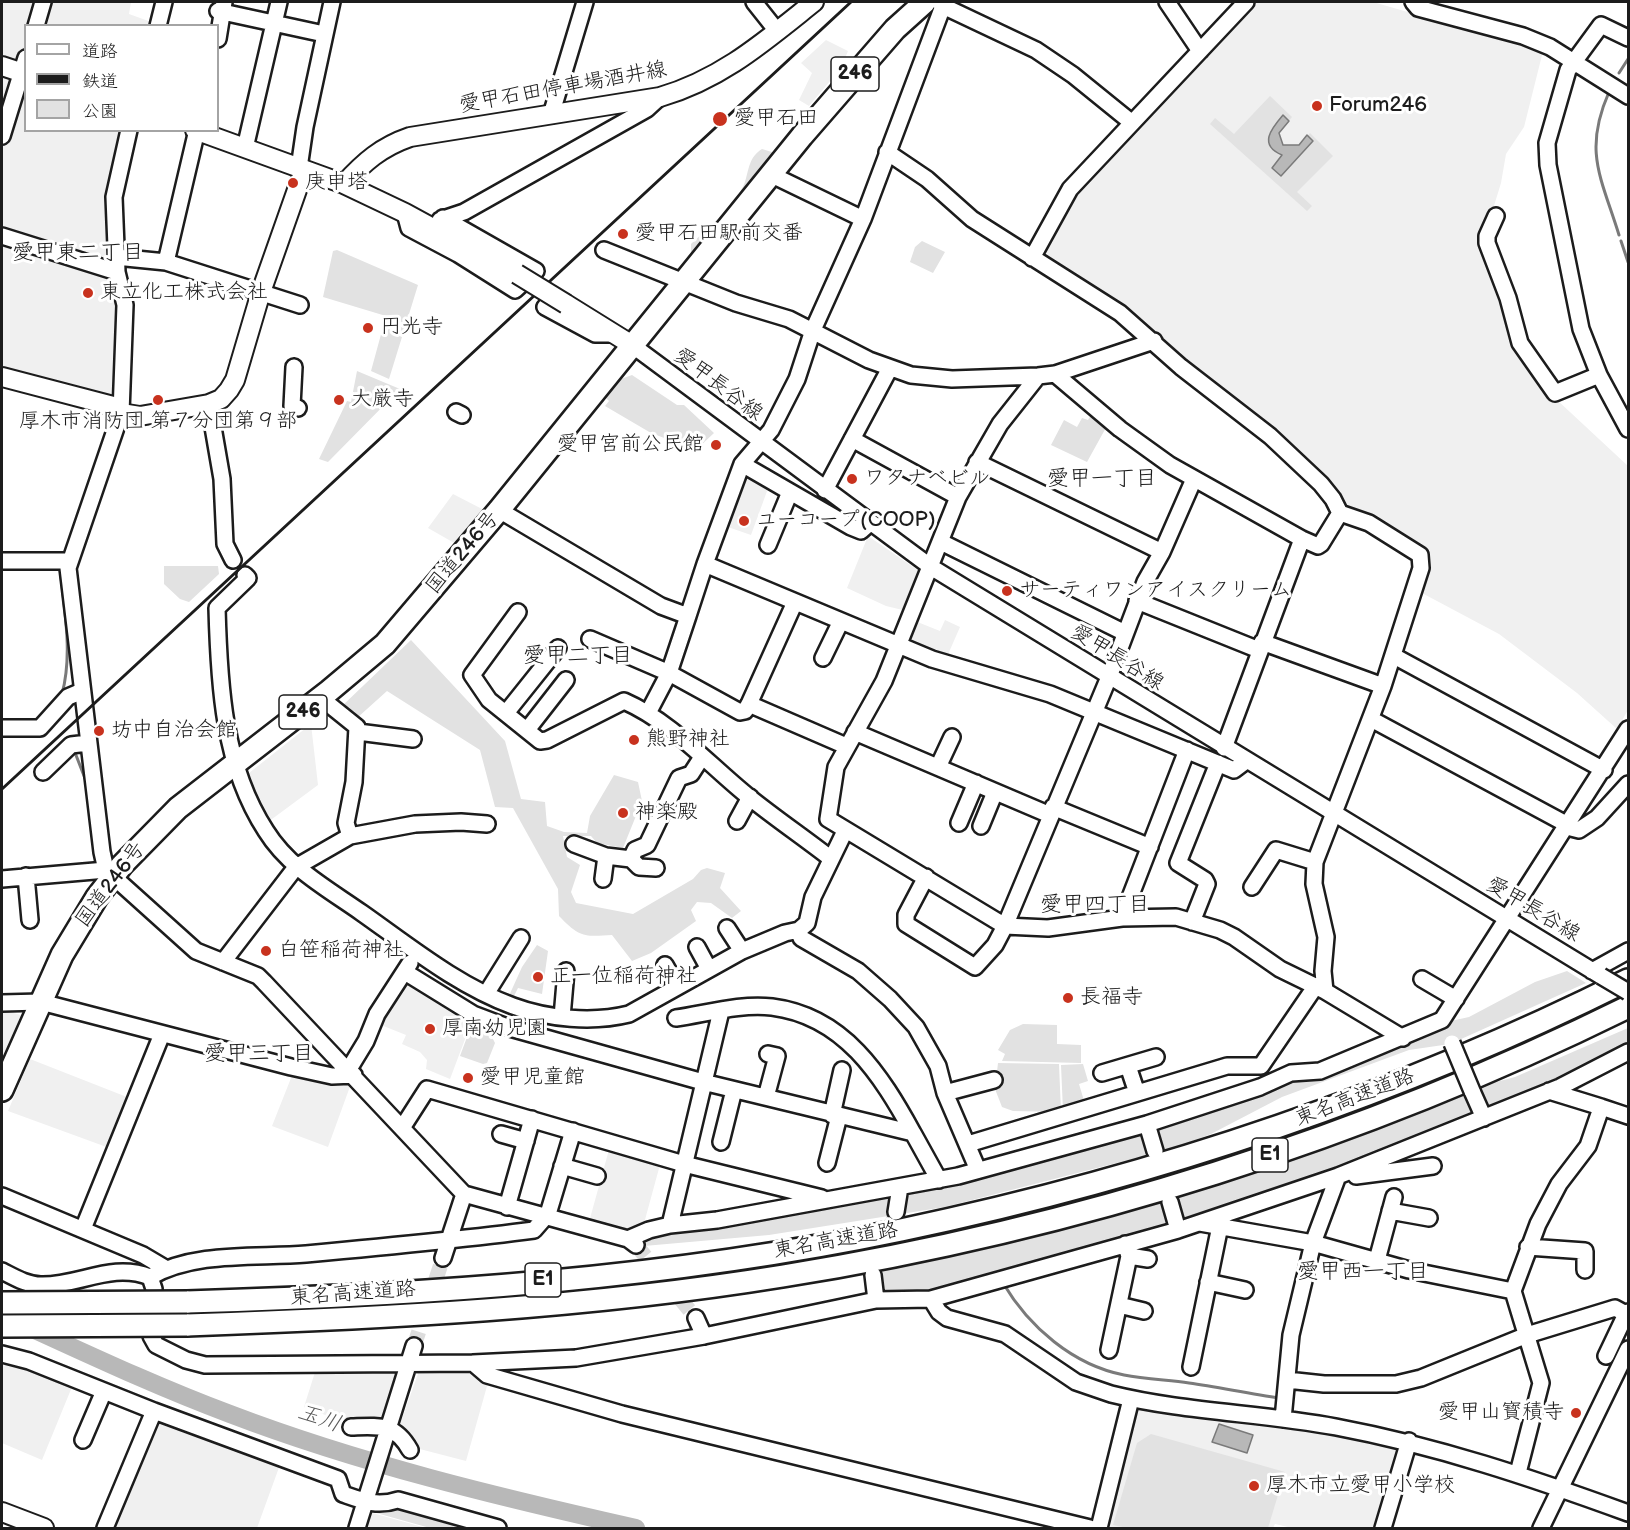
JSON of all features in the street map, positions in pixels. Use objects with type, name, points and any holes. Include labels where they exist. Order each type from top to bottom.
[{"type":"highway","name":"国道246号","points":[[2,1090],[41,1002],[81,922],[109,873],[178,808],[321,698],[385,644],[499,510],[854,75],[936,3]]},
{"type":"highway","name":"東名高速道路","points":[[2,1303],[187,1302],[371,1294],[586,1276],[788,1250],[897,1230],[1005,1206],[1172,1162],[1293,1121],[1423,1073],[1629,980]]},
{"type":"highway","name":"東名高速道路","points":[[2,1326],[187,1325],[388,1317],[659,1292],[781,1276],[956,1244],[1178,1185],[1255,1160],[1460,1083],[1629,1007]]},
{"type":"main road","name":"愛甲石田停車場酒井線","points":[[344,184],[365,161],[383,147],[410,137],[660,97],[692,87],[716,76],[814,2]]},
{"type":"main road","points":[[2,66],[24,68]]},
{"type":"main road","points":[[200,132],[344,184],[405,213],[436,223],[632,345]]},
{"type":"main road","points":[[2,377],[113,406],[121,413],[140,416],[209,404],[220,399],[235,380],[261,292],[302,169]]},
{"type":"main road","points":[[2,1512],[44,1528]]},
{"type":"street","points":[[37,24],[43,2]]},
{"type":"street","points":[[158,24],[164,2]]},
{"type":"street","points":[[245,148],[279,2]]},
{"type":"street","points":[[302,169],[304,128],[332,2]]},
{"type":"street","points":[[551,115],[585,2]]},
{"type":"street","points":[[754,2],[777,31]]},
{"type":"street","points":[[1167,2],[1200,51]]},
{"type":"street","points":[[1032,258],[1070,189],[1246,2]]},
{"type":"street","points":[[1410,2],[1523,36],[1574,61],[1629,96]]},
{"type":"street","points":[[648,713],[669,673],[705,564],[742,464],[771,430],[797,379],[813,330],[863,219],[936,3],[1036,50],[1073,75],[1131,122]]},
{"type":"street","points":[[219,31],[222,8],[324,34]]},
{"type":"street","points":[[1629,38],[1601,25],[1568,69],[1546,155],[1581,329],[1599,375],[1629,429]]},
{"type":"street","points":[[2,136],[24,68]]},
{"type":"street","points":[[436,223],[464,212],[647,109],[660,97]]},
{"type":"street","points":[[129,132],[114,197],[117,264],[125,315],[121,413],[68,568],[88,743],[109,873],[196,951],[258,976],[352,1072],[464,1194],[632,1242],[649,1230],[670,1225],[717,1220],[939,1180],[1147,1124],[1269,1084],[1291,1073],[1320,1071],[1442,1020],[1628,733]]},
{"type":"street","points":[[166,262],[197,132]]},
{"type":"street","points":[[887,152],[927,179],[972,219],[1120,313],[1181,367],[1270,436],[1321,484],[1333,499],[1340,513],[1369,523],[1420,555],[1421,568],[1394,656],[1315,862],[1314,884],[1326,937],[1320,989],[1261,1066]]},
{"type":"street","points":[[772,175],[863,219]]},
{"type":"street","points":[[405,213],[409,228],[458,254],[515,290],[536,271],[436,223]]},
{"type":"street","points":[[1496,216],[1488,236],[1488,243],[1524,352],[1555,393],[1599,375]]},
{"type":"street","points":[[2,236],[117,264],[166,262],[300,305]]},
{"type":"street","points":[[604,250],[736,303],[789,319],[890,368],[911,375],[952,379],[1055,374],[1154,341]]},
{"type":"street","points":[[545,307],[595,334],[613,334]]},
{"type":"street","name":"愛甲長谷線","points":[[632,345],[931,567],[1224,748],[1629,992]]},
{"type":"street","points":[[294,367],[292,406],[298,408]]},
{"type":"street","points":[[825,490],[890,368]]},
{"type":"street","points":[[1055,374],[1120,429],[1170,465],[1194,480],[1229,496],[1302,539],[1318,546],[1321,544],[1340,513]]},
{"type":"street","points":[[1038,376],[1000,424],[958,497],[884,681],[836,767],[828,819],[1005,926],[1048,928],[1122,918],[1176,917],[1220,930],[1234,937],[1280,969],[1320,989],[1403,1038]]},
{"type":"street","points":[[209,404],[223,489],[225,544],[233,560]]},
{"type":"street","points":[[852,439],[958,497]]},
{"type":"street","points":[[977,462],[1162,552]]},
{"type":"street","points":[[742,464],[851,528],[861,531],[870,523]]},
{"type":"street","points":[[926,877],[906,915],[906,924],[975,967],[995,945],[1005,926],[1051,811],[1109,677],[1137,601],[1194,480]]},
{"type":"street","points":[[787,543],[770,541],[790,492]]},
{"type":"street","points":[[499,510],[661,606],[688,616]]},
{"type":"street","points":[[1224,748],[1302,539]]},
{"type":"street","points":[[941,542],[1125,633]]},
{"type":"street","points":[[2,561],[70,561]]},
{"type":"street","points":[[705,564],[932,659],[1050,694],[1234,770],[1246,761]]},
{"type":"street","points":[[245,575],[248,578],[217,608],[219,677],[235,765],[266,831],[296,867],[417,952],[492,997],[535,1013],[562,1017],[612,1018],[629,1014],[742,951],[785,933],[799,930],[807,923],[813,897],[845,831]]},
{"type":"street","points":[[1137,601],[1261,646],[1383,686]]},
{"type":"street","points":[[590,639],[615,645],[740,712],[745,711],[749,704],[795,602]]},
{"type":"street","points":[[518,612],[472,675],[489,700],[540,741],[547,740],[624,701],[648,713],[750,797],[830,858]]},
{"type":"street","points":[[823,658],[841,621]]},
{"type":"street","points":[[506,713],[534,669],[558,648]]},
{"type":"street","points":[[1394,656],[1604,770]]},
{"type":"street","points":[[527,730],[566,680]]},
{"type":"street","points":[[2,728],[40,728],[68,697],[82,691]]},
{"type":"street","points":[[321,698],[354,724],[358,732],[354,782],[347,813],[350,836]]},
{"type":"street","points":[[749,704],[846,746]]},
{"type":"street","points":[[1371,719],[1567,826],[1579,830],[1597,818],[1629,784]]},
{"type":"street","points":[[358,732],[409,736]]},
{"type":"street","points":[[855,732],[995,792],[1150,847]]},
{"type":"street","points":[[938,767],[952,737]]},
{"type":"street","points":[[43,772],[71,745],[88,743]]},
{"type":"street","points":[[1122,918],[1187,750]]},
{"type":"street","points":[[631,859],[635,850],[647,845],[679,778],[691,774],[702,757]]},
{"type":"street","points":[[1192,922],[1207,884],[1205,880],[1178,863],[1218,763]]},
{"type":"street","points":[[963,818],[976,783]]},
{"type":"street","points":[[984,823],[995,792]]},
{"type":"street","points":[[737,821],[750,797]]},
{"type":"street","points":[[223,962],[296,867],[350,836],[415,824],[461,822],[487,824]]},
{"type":"street","points":[[574,844],[606,856],[631,859],[639,867],[656,868]]},
{"type":"street","points":[[1251,882],[1267,853],[1276,850],[1315,862]]},
{"type":"street","points":[[603,879],[606,856]]},
{"type":"street","points":[[2,879],[109,873]]},
{"type":"street","points":[[26,876],[30,920]]},
{"type":"street","points":[[727,928],[742,951]]},
{"type":"street","points":[[799,930],[801,938],[858,971],[890,999],[909,1020],[938,1066],[945,1093],[978,1170]]},
{"type":"street","points":[[489,1020],[492,997],[521,938]]},
{"type":"street","points":[[698,947],[709,969]]},
{"type":"street","points":[[1597,974],[1629,951]]},
{"type":"street","points":[[352,1072],[366,1041],[375,1003],[405,972],[417,952]]},
{"type":"street","points":[[665,965],[676,986]]},
{"type":"street","points":[[562,1017],[566,971]]},
{"type":"street","points":[[405,972],[473,1014],[510,1028],[703,1082],[913,1133]]},
{"type":"street","points":[[1422,979],[1456,999]]},
{"type":"street","points":[[2,1003],[41,1002],[291,1067],[332,1076],[352,1072]]},
{"type":"street","points":[[676,1018],[771,1006],[809,1017],[829,1027],[865,1058],[885,1082],[939,1180]]},
{"type":"street","points":[[670,1225],[721,1011]]},
{"type":"street","points":[[1442,1020],[1484,1118]]},
{"type":"street","points":[[83,1229],[162,1034]]},
{"type":"street","points":[[150,1276],[154,1289],[151,1336],[156,1345],[186,1360],[220,1367],[473,1363],[576,1358],[704,1336],[876,1300],[931,1299],[1127,1250],[1198,1222],[1343,1174],[1549,1091],[1629,1052]]},
{"type":"street","points":[[766,1097],[776,1056]]},
{"type":"street","points":[[1102,1072],[1156,1057]]},
{"type":"street","points":[[1128,1066],[1137,1093]]},
{"type":"street","points":[[968,1144],[1227,1066],[1261,1066]]},
{"type":"street","points":[[1261,1066],[1269,1084]]},
{"type":"street","points":[[827,1163],[842,1070]]},
{"type":"street","points":[[945,1093],[994,1080]]},
{"type":"street","points":[[402,1128],[427,1089],[684,1164],[828,1200]]},
{"type":"street","points":[[721,1142],[734,1089]]},
{"type":"street","points":[[1549,1091],[1629,1116]]},
{"type":"street","points":[[1518,1473],[1541,1383],[1513,1291],[1528,1247],[1559,1184],[1588,1146],[1600,1107]]},
{"type":"street","points":[[507,1207],[532,1119]]},
{"type":"street","points":[[1147,1124],[1155,1151]]},
{"type":"street","points":[[2,1271],[41,1285],[111,1271],[138,1272],[150,1276],[165,1268],[213,1259],[449,1241],[534,1230],[546,1218],[573,1131]]},
{"type":"street","points":[[501,1134],[526,1141]]},
{"type":"street","points":[[562,1166],[597,1176]]},
{"type":"street","points":[[1343,1174],[1356,1176],[1428,1168]]},
{"type":"street","points":[[1283,1419],[1292,1335],[1313,1243],[1343,1174]]},
{"type":"street","points":[[896,1212],[900,1187]]},
{"type":"street","points":[[443,1258],[464,1194]]},
{"type":"street","points":[[2,1196],[143,1255],[165,1268]]},
{"type":"street","points":[[1170,1202],[1178,1230]]},
{"type":"street","points":[[1377,1260],[1392,1204],[1424,1220]]},
{"type":"street","points":[[1198,1222],[1313,1243],[1436,1276],[1513,1291]]},
{"type":"street","points":[[1191,1367],[1220,1226]]},
{"type":"street","points":[[1528,1247],[1585,1251],[1585,1270]]},
{"type":"street","points":[[1127,1250],[1148,1259]]},
{"type":"street","points":[[1109,1350],[1119,1305],[1127,1250]]},
{"type":"street","points":[[873,1275],[876,1300]]},
{"type":"street","points":[[1208,1282],[1239,1291]]},
{"type":"street","points":[[931,1299],[939,1312],[947,1318],[1005,1334],[1076,1382],[1131,1399],[1283,1419],[1409,1441],[1518,1473],[1629,1513]]},
{"type":"street","points":[[1119,1305],[1144,1311]]},
{"type":"street","points":[[1287,1380],[1324,1384],[1396,1384],[1421,1378],[1527,1335],[1615,1308],[1627,1313],[1606,1356]]},
{"type":"street","points":[[696,1318],[704,1336]]},
{"type":"street","points":[[357,1528],[414,1346]]},
{"type":"street","points":[[1541,1528],[1629,1349]]},
{"type":"street","points":[[2,1354],[29,1361],[154,1411],[338,1479],[343,1494],[367,1498],[382,1505],[398,1500],[498,1528]]},
{"type":"street","points":[[473,1363],[487,1375],[622,1414],[1090,1528]]},
{"type":"street","points":[[83,1440],[104,1391]]},
{"type":"street","points":[[1100,1528],[1131,1399]]},
{"type":"street","points":[[105,1528],[154,1411]]},
{"type":"street","points":[[351,1427],[379,1426],[387,1431],[402,1434],[410,1450]]},
{"type":"street","points":[[1383,1528],[1409,1441]]},
{"type":"shaded area","points":[[2,2],[131,2],[129,14],[154,24],[24,24],[24,132],[123,132],[116,156],[121,302],[118,394],[106,401],[2,371]]},
{"type":"shaded area","points":[[1253,2],[1373,2],[1543,51],[1524,127],[1506,154],[1501,183],[1485,235],[1520,355],[1548,396],[1556,399],[1628,466],[1628,710],[1617,729],[1577,693],[1499,634],[1420,592],[1422,554],[1345,513],[1337,498],[1038,255],[1065,202]]},
{"type":"shaded area","points":[[826,40],[848,51],[841,68],[809,106],[799,100],[812,73],[801,63]]},
{"type":"shaded area","points":[[1283,115],[1289,121],[1279,133],[1283,145],[1299,145],[1307,135],[1313,141],[1281,176],[1272,168],[1282,155],[1270,146],[1269,136]]},
{"type":"shaded area","points":[[743,472],[770,483],[751,535],[725,526]]},
{"type":"shaded area","points":[[453,494],[484,510],[456,544],[428,528]]},
{"type":"shaded area","points":[[868,536],[925,575],[911,612],[886,606],[847,588]]},
{"type":"shaded area","points":[[945,620],[960,627],[946,659],[906,641],[915,621],[940,631]]},
{"type":"shaded area","points":[[311,724],[318,785],[268,822],[244,777]]},
{"type":"shaded area","name":"厚南幼児園","points":[[404,979],[473,1018],[450,1079],[426,1069],[427,1060],[420,1052],[402,1044],[406,1035],[376,1023]]},
{"type":"shaded area","points":[[2,1010],[21,1015],[2,1059]]},
{"type":"shaded area","points":[[30,1059],[132,1099],[112,1149],[8,1111]]},
{"type":"shaded area","points":[[293,1073],[352,1081],[328,1147],[272,1126]]},
{"type":"shaded area","points":[[610,1146],[661,1161],[643,1227],[625,1231],[589,1222]]},
{"type":"shaded area","points":[[2,1359],[74,1382],[42,1460],[2,1443]]},
{"type":"shaded area","points":[[394,1370],[400,1376],[383,1425],[352,1425],[304,1407],[315,1372]]},
{"type":"shaded area","points":[[458,1370],[489,1379],[466,1461],[412,1447],[398,1430],[419,1371]]},
{"type":"shaded area","name":"厚木市立愛甲小学校","points":[[1140,1408],[1333,1434],[1402,1449],[1377,1528],[1292,1528],[1275,1524],[1273,1528],[1109,1527],[1137,1411]]},
{"type":"shaded area","points":[[155,1417],[281,1462],[257,1528],[107,1528]]},
{"type":"shaded area","points":[[1219,1424],[1253,1435],[1247,1453],[1212,1442]]},
{"type":"shaded area","points":[[369,1512],[426,1528],[363,1528]]},
{"type":"green space","points":[[1270,96],[1292,117],[1279,133],[1283,145],[1299,145],[1310,133],[1333,156],[1297,192],[1312,206],[1307,211],[1210,124],[1215,118],[1234,134]]},
{"type":"green space","points":[[762,149],[775,153],[693,254],[691,253],[691,244],[721,216],[741,191],[752,160]]},
{"type":"green space","points":[[922,241],[945,252],[933,273],[910,262],[915,247]]},
{"type":"green space","points":[[337,250],[418,285],[389,379],[371,371],[386,316],[323,297],[333,251]]},
{"type":"green space","points":[[357,371],[400,389],[328,462],[319,459],[347,401],[351,402]]},
{"type":"green space","points":[[632,375],[677,405],[684,405],[714,433],[696,450],[651,433],[605,406],[609,401],[605,397],[621,379]]},
{"type":"green space","points":[[1093,412],[1108,424],[1087,462],[1051,445],[1064,420],[1077,427],[1082,418],[1088,420]]},
{"type":"green space","points":[[164,566],[218,566],[219,574],[189,602],[180,599],[164,584]]},
{"type":"green space","points":[[411,640],[505,741],[521,799],[545,802],[547,826],[564,832],[587,833],[590,816],[614,775],[638,782],[642,801],[623,848],[597,843],[591,836],[563,836],[567,857],[580,865],[571,892],[576,903],[633,914],[693,879],[701,870],[707,868],[725,873],[720,888],[741,911],[732,918],[711,903],[697,902],[691,910],[696,921],[651,953],[632,961],[612,935],[582,934],[572,928],[559,916],[558,889],[513,808],[495,807],[480,750],[387,691],[357,718],[341,707]]},
{"type":"green space","points":[[537,945],[548,951],[542,994],[518,988],[512,1000],[508,998],[522,967]]},
{"type":"green space","points":[[1567,971],[1586,983],[1450,1044],[1409,1050],[1282,1097],[1211,1134],[1171,1149],[945,1207],[769,1235],[644,1246],[648,1233],[1122,1134],[1150,1133],[1160,1126],[1442,1023],[1469,1017],[1535,982]]},
{"type":"green space","points":[[1023,1024],[1057,1025],[1057,1044],[1081,1045],[1081,1063],[1002,1061],[1005,1054],[998,1050],[1010,1030]]},
{"type":"green space","points":[[1628,1028],[1628,1047],[1575,1073],[1411,1142],[1299,1183],[1187,1222],[1176,1218],[1172,1224],[1024,1264],[934,1294],[882,1295],[875,1273],[1026,1235],[1250,1170],[1398,1120],[1471,1092],[1477,1087],[1515,1077]]},
{"type":"green space","points":[[470,1029],[492,1037],[495,1043],[487,1063],[483,1064],[460,1056]]},
{"type":"green space","points":[[998,1063],[1059,1064],[1061,1112],[1013,1111],[1002,1107],[995,1089]]},
{"type":"green space","points":[[1083,1064],[1088,1081],[1079,1084],[1085,1104],[1063,1111],[1061,1065]]},
{"type":"green space","points":[[1151,1434],[1285,1472],[1268,1528],[1127,1528],[1113,1525],[1137,1443]]},
{"type":"green space","points":[[394,1503],[481,1528],[430,1528],[369,1511],[371,1505]]},
{"type":"waterway","points":[[1619,73],[1628,59]]},
{"type":"waterway","points":[[1609,92],[1601,113],[1596,148],[1601,180],[1619,235]]},
{"type":"waterway","points":[[1621,241],[1628,262]]},
{"type":"waterway","points":[[60,567],[67,647],[62,694]]},
{"type":"waterway","points":[[74,750],[86,781]]},
{"type":"waterway","points":[[1003,1283],[1039,1329],[1054,1342],[1087,1363],[1105,1370],[1140,1378],[1280,1398]]},
{"type":"waterway","name":"玉川","points":[[2,1315],[172,1391],[329,1449],[431,1478],[636,1528]]},
{"type":"tunnel","points":[[876,1267],[896,1212]]},
{"type":"tunnel","points":[[636,1245],[696,1318]]},
{"type":"tunnel","points":[[414,1346],[443,1258]]},
{"type":"railway","points":[[2,789],[851,2]]},
{"type":"place","name":"Forum246","points":[[1317,106]]},
{"type":"place","name":"愛甲石田","points":[[720,119]]},
{"type":"place","name":"庚申塔","points":[[293,183]]},
{"type":"place","name":"愛甲石田駅前交番","points":[[623,234]]},
{"type":"place","name":"東立化工株式会社","points":[[88,293]]},
{"type":"place","name":"円光寺","points":[[368,328]]},
{"type":"place","name":"厚木市消防団 第７分団第９部","points":[[158,400]]},
{"type":"place","name":"大厳寺","points":[[339,400]]},
{"type":"place","name":"愛甲宮前公民館","points":[[716,445]]},
{"type":"place","name":"ワタナベビル","points":[[852,479]]},
{"type":"place","name":"ユーコープ(COOP)","points":[[744,521]]},
{"type":"place","name":"サーティワンアイスクリーム","points":[[1007,591]]},
{"type":"place","name":"坊中自治会館","points":[[99,731]]},
{"type":"place","name":"熊野神社","points":[[634,740]]},
{"type":"place","name":"神楽殿","points":[[623,813]]},
{"type":"place","name":"白笹稲荷神社","points":[[266,951]]},
{"type":"place","name":"正一位稲荷神社","points":[[538,977]]},
{"type":"place","name":"長福寺","points":[[1068,998]]},
{"type":"place","name":"厚南幼児園","points":[[430,1029]]},
{"type":"place","name":"愛甲児童館","points":[[468,1078]]},
{"type":"place","name":"愛甲山寳積寺","points":[[1576,1413]]},
{"type":"place","name":"厚木市立愛甲小学校","points":[[1254,1486]]},
{"type":"district","name":"愛甲東二丁目","points":[[78,253]]},
{"type":"district","name":"愛甲一丁目","points":[[1102,479]]},
{"type":"district","name":"愛甲二丁目","points":[[578,656]]},
{"type":"district","name":"愛甲四丁目","points":[[1095,905]]},
{"type":"district","name":"愛甲三丁目","points":[[259,1054]]},
{"type":"district","name":"愛甲西一丁目","points":[[1363,1272]]}]
